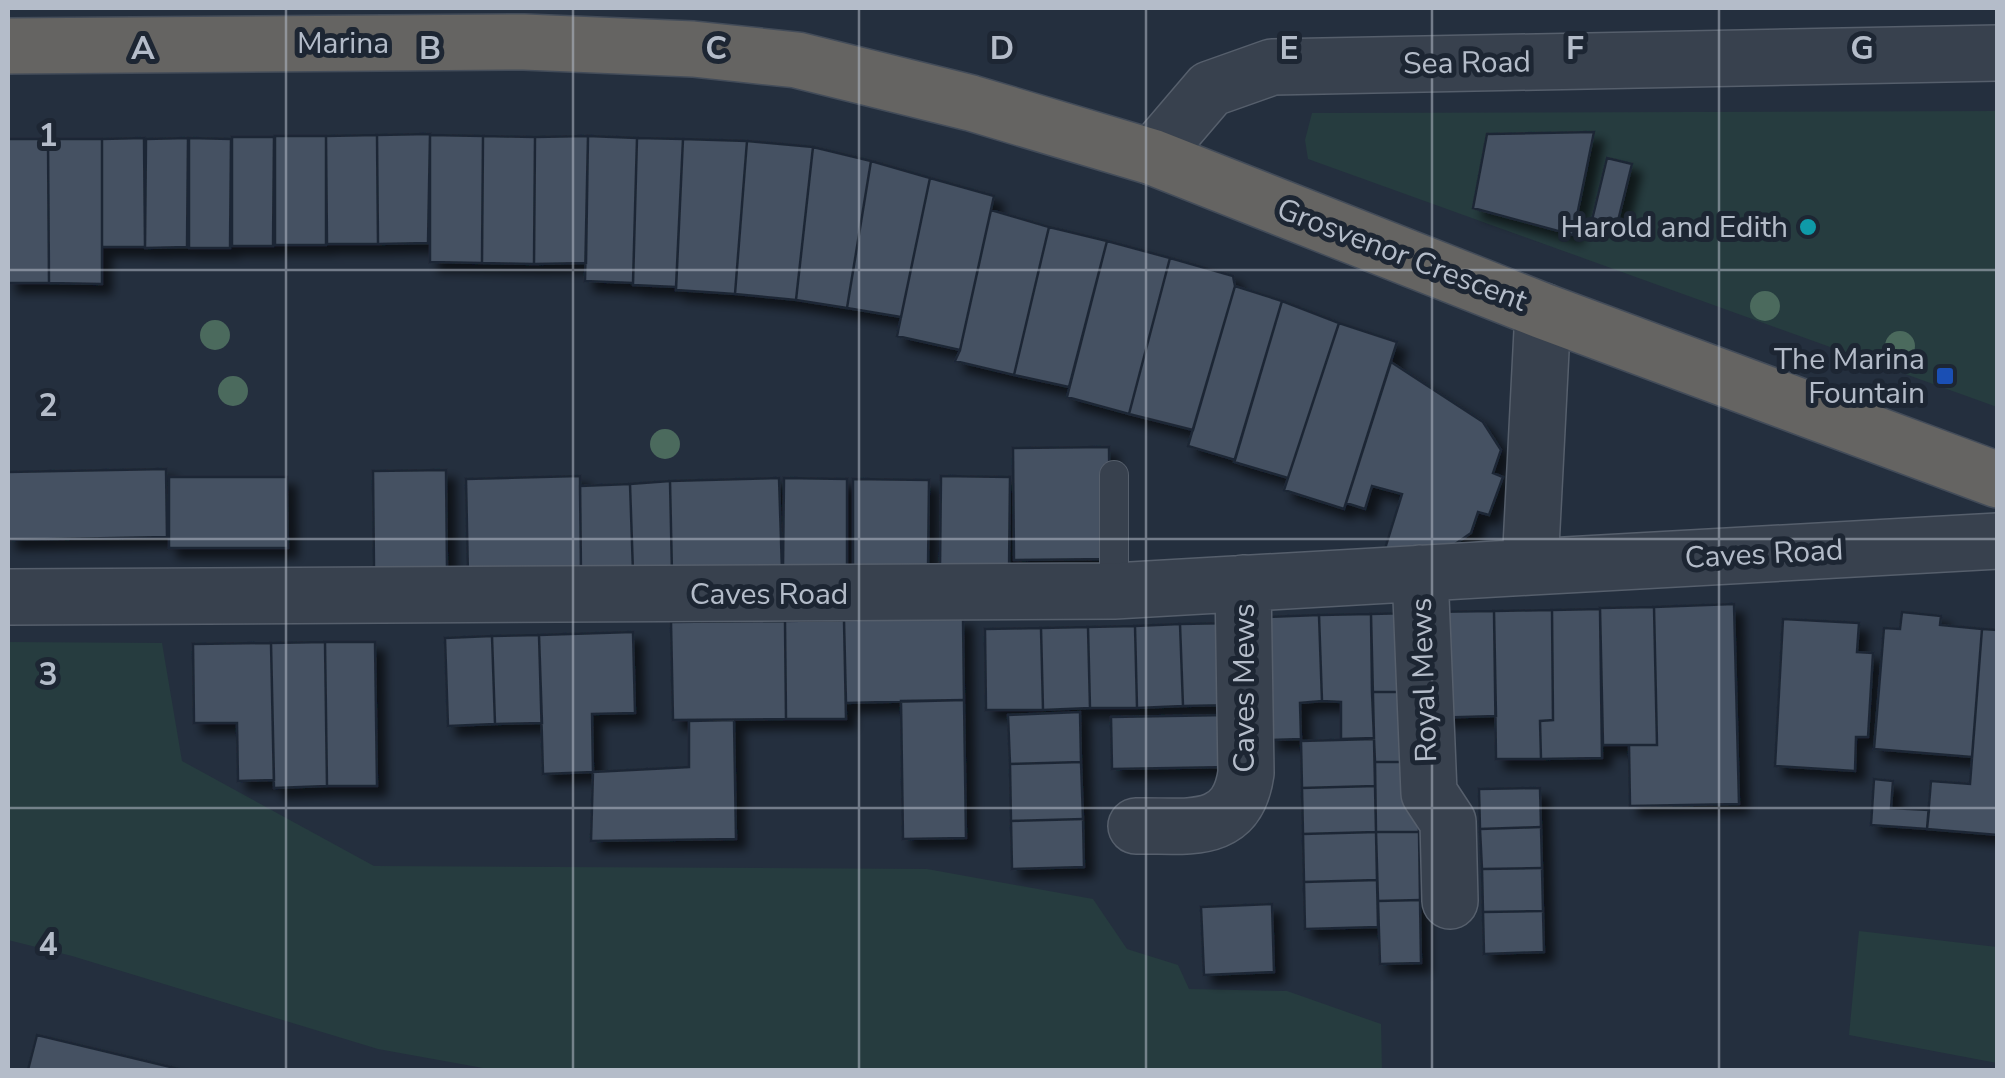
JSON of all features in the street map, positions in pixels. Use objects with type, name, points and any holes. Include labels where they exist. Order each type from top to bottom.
[{"type":"highway","name":"Marina","points":[[8,46],[524,42],[693,49],[797,60]]},
{"type":"highway","name":"Grosvenor Crescent","points":[[797,60],[971,103],[1152,157],[1544,311],[1998,480]]},
{"type":"street","name":"Sea Road","points":[[1152,157],[1210,89],[1272,67],[1998,53]]},
{"type":"street","points":[[1530,566],[1544,311]]},
{"type":"street","name":"Caves Road","points":[[8,597],[1114,591],[1998,540]]},
{"type":"street","name":"Royal Mews","points":[[1420,574],[1429,793],[1448,822],[1450,901]]},
{"type":"street","name":"Caves Mews","points":[[1136,826],[1208,824],[1224,818],[1244,792],[1243,583]]},
{"type":"lane","points":[[1114,475],[1114,591]]},
{"type":"green space","points":[[1997,111],[1997,407],[1308,159],[1305,140],[1312,113]]},
{"type":"green space","points":[[8,642],[162,643],[182,761],[374,866],[927,869],[1093,899],[1127,949],[1178,965],[1189,989],[1287,991],[1381,1024],[1382,1070],[494,1070],[378,1049],[8,940]]},
{"type":"green space","points":[[1859,931],[1997,947],[1997,1063],[1849,1035]]},
{"type":"building","points":[[1594,132],[1573,235],[1473,208],[1487,134]]},
{"type":"building","points":[[430,134],[428,243],[378,244],[377,135]]},
{"type":"building","points":[[377,135],[378,244],[327,244],[326,136]]},
{"type":"building","points":[[430,135],[483,136],[482,263],[430,262]]},
{"type":"building","points":[[275,136],[326,136],[326,245],[275,245]]},
{"type":"building","points":[[483,136],[535,137],[534,264],[482,263]]},
{"type":"building","points":[[588,136],[586,263],[534,264],[535,137]]},
{"type":"building","points":[[588,136],[637,138],[633,283],[585,281]]},
{"type":"building","points":[[232,137],[274,137],[273,246],[232,246]]},
{"type":"building","points":[[144,138],[145,247],[102,247],[102,139]]},
{"type":"building","points":[[188,138],[187,247],[145,248],[146,139]]},
{"type":"building","points":[[189,138],[231,139],[230,248],[189,248]]},
{"type":"building","points":[[637,138],[683,139],[676,287],[633,285]]},
{"type":"building","points":[[8,139],[48,139],[49,283],[8,283]]},
{"type":"building","points":[[48,139],[102,139],[102,284],[49,283]]},
{"type":"building","points":[[683,139],[747,141],[735,294],[676,290]]},
{"type":"building","points":[[747,141],[813,147],[796,300],[735,294]]},
{"type":"building","points":[[813,147],[871,161],[847,308],[796,300]]},
{"type":"building","points":[[1607,158],[1632,164],[1617,225],[1592,220]]},
{"type":"building","points":[[871,161],[930,178],[901,317],[847,308]]},
{"type":"building","points":[[930,178],[994,196],[960,350],[897,336]]},
{"type":"building","points":[[991,210],[1049,227],[1014,375],[955,361]]},
{"type":"building","points":[[1049,227],[1107,241],[1069,387],[1014,375]]},
{"type":"building","points":[[1107,241],[1170,258],[1129,414],[1067,397]]},
{"type":"building","points":[[1170,258],[1233,276],[1235,286],[1193,430],[1129,414]]},
{"type":"building","points":[[1235,286],[1282,301],[1235,460],[1188,446]]},
{"type":"building","points":[[1282,301],[1339,323],[1288,478],[1234,462]]},
{"type":"building","points":[[1339,323],[1397,342],[1344,509],[1284,490]]},
{"type":"building","points":[[1391,362],[1483,422],[1501,450],[1493,473],[1503,477],[1489,515],[1478,512],[1471,533],[1435,558],[1379,568],[1402,494],[1372,486],[1365,509],[1346,503]]},
{"type":"building","points":[[1109,447],[1110,559],[1014,560],[1013,448]]},
{"type":"building","points":[[166,469],[167,537],[8,540],[8,472]]},
{"type":"building","points":[[446,470],[447,568],[374,569],[373,471]]},
{"type":"building","points":[[580,476],[581,575],[468,576],[466,479]]},
{"type":"building","points":[[941,476],[1010,477],[1009,571],[940,569]]},
{"type":"building","points":[[169,477],[287,477],[288,548],[169,548]]},
{"type":"building","points":[[779,478],[782,571],[672,574],[670,481]]},
{"type":"building","points":[[784,478],[847,479],[847,570],[783,569]]},
{"type":"building","points":[[853,479],[929,480],[928,569],[853,568]]},
{"type":"building","points":[[670,481],[672,574],[633,572],[630,484]]},
{"type":"building","points":[[630,484],[633,572],[581,575],[580,486]]},
{"type":"building","points":[[1734,604],[1739,804],[1630,806],[1629,745],[1657,745],[1654,607]]},
{"type":"building","points":[[1654,607],[1657,745],[1603,745],[1600,608]]},
{"type":"building","points":[[1600,609],[1602,758],[1541,759],[1540,721],[1553,720],[1552,610]]},
{"type":"building","points":[[1552,610],[1553,720],[1540,721],[1541,759],[1496,759],[1494,611]]},
{"type":"building","points":[[1494,611],[1496,716],[1429,718],[1426,612]]},
{"type":"building","points":[[1902,612],[1941,616],[1940,625],[1982,629],[1972,757],[1874,749],[1884,628],[1900,629]]},
{"type":"building","points":[[1413,613],[1415,692],[1372,692],[1371,614]]},
{"type":"building","points":[[1371,614],[1374,738],[1341,739],[1341,702],[1322,701],[1319,615]]},
{"type":"building","points":[[1319,615],[1322,701],[1300,703],[1301,739],[1270,740],[1267,617]]},
{"type":"building","points":[[963,618],[964,700],[846,703],[844,620]]},
{"type":"building","points":[[1783,619],[1859,623],[1857,652],[1873,653],[1868,737],[1856,737],[1855,771],[1775,766]]},
{"type":"building","points":[[844,620],[846,719],[786,719],[785,621]]},
{"type":"building","points":[[785,621],[786,719],[673,720],[671,622]]},
{"type":"building","points":[[1234,623],[1237,705],[1183,706],[1180,624]]},
{"type":"building","points":[[1180,624],[1183,706],[1137,708],[1135,626]]},
{"type":"building","points":[[1135,626],[1137,708],[1090,708],[1088,627]]},
{"type":"building","points":[[1088,627],[1090,708],[1043,710],[1041,628]]},
{"type":"building","points":[[1041,628],[1043,710],[986,710],[985,629]]},
{"type":"building","points":[[1982,629],[1998,630],[1998,835],[1927,829],[1931,781],[1970,784]]},
{"type":"building","points":[[633,632],[635,713],[592,714],[593,772],[543,774],[539,635]]},
{"type":"building","points":[[539,635],[542,723],[495,724],[492,636]]},
{"type":"building","points":[[492,636],[495,724],[448,726],[445,638]]},
{"type":"building","points":[[325,642],[375,642],[377,786],[327,786]]},
{"type":"building","points":[[325,642],[327,786],[274,788],[271,643]]},
{"type":"building","points":[[271,643],[274,780],[238,781],[237,723],[194,723],[193,644]]},
{"type":"building","points":[[1372,692],[1415,692],[1417,762],[1375,762]]},
{"type":"building","points":[[964,700],[966,838],[903,839],[901,701]]},
{"type":"building","points":[[1080,712],[1081,762],[1010,764],[1008,715]]},
{"type":"building","points":[[1229,715],[1230,767],[1112,769],[1111,717]]},
{"type":"building","points":[[734,720],[736,839],[591,841],[593,772],[689,767],[689,721]]},
{"type":"building","points":[[1374,739],[1375,786],[1302,788],[1301,741]]},
{"type":"building","points":[[1081,762],[1083,819],[1011,821],[1010,764]]},
{"type":"building","points":[[1375,762],[1417,762],[1419,832],[1376,832]]},
{"type":"building","points":[[1874,779],[1893,781],[1891,808],[1929,810],[1927,829],[1871,825]]},
{"type":"building","points":[[1375,786],[1376,832],[1303,834],[1302,788]]},
{"type":"building","points":[[1540,788],[1541,827],[1480,829],[1479,789]]},
{"type":"building","points":[[1083,819],[1084,867],[1012,869],[1011,821]]},
{"type":"building","points":[[1541,827],[1542,868],[1482,869],[1480,829]]},
{"type":"building","points":[[1376,832],[1377,880],[1304,882],[1303,834]]},
{"type":"building","points":[[1376,832],[1419,832],[1420,900],[1378,901]]},
{"type":"building","points":[[1542,868],[1543,911],[1483,912],[1482,869]]},
{"type":"building","points":[[1377,880],[1378,927],[1305,929],[1304,882]]},
{"type":"building","points":[[1420,900],[1421,963],[1380,964],[1378,901]]},
{"type":"building","points":[[1272,904],[1274,972],[1204,975],[1201,907]]},
{"type":"building","points":[[1543,911],[1544,952],[1484,954],[1483,912]]},
{"type":"building","points":[[37,1035],[183,1070],[28,1070]]},
{"type":"place","name":"Harold and Edith","points":[[1808,227]]},
{"type":"place","name":"The Marina Fountain","points":[[1945,376]]}]
